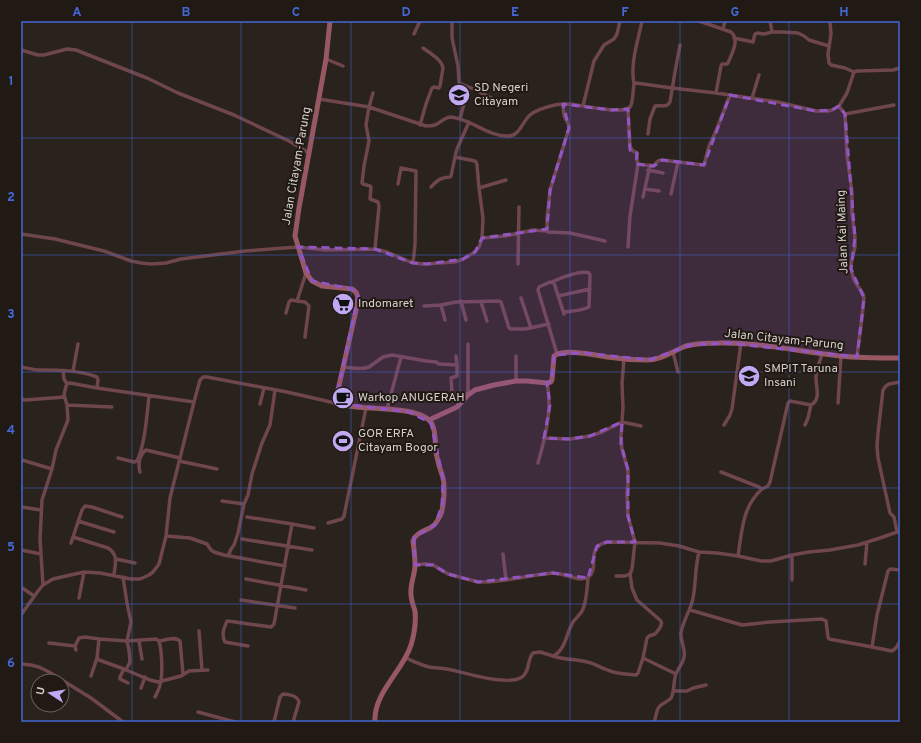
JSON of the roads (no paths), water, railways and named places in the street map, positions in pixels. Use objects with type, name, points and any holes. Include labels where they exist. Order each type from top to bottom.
[{"type":"main road","name":"Jalan Citayam-Parung","points":[[306,273],[295,236],[326,58],[330,21]]},
{"type":"main road","points":[[306,273],[312,282],[322,286],[352,289],[355,290],[358,296],[335,403],[366,408],[409,412],[428,420],[431,423],[434,433],[435,451],[443,479],[440,517],[435,525],[414,537],[413,541],[415,566],[411,599],[414,610],[415,624],[411,645],[406,658],[390,682],[377,706],[375,722]]},
{"type":"main road","name":"Jalan Citayam-Parung","points":[[557,354],[569,352],[624,359],[653,360],[685,347],[697,344],[741,343],[840,356],[900,358]]},
{"type":"main road","points":[[428,420],[457,407],[468,394],[476,390],[516,381],[551,382],[554,358],[557,354]]},
{"type":"street","points":[[414,34],[420,21]]},
{"type":"street","points":[[452,21],[452,38],[458,66],[459,83],[497,100]]},
{"type":"street","points":[[583,106],[594,61],[604,45],[616,36],[620,21]]},
{"type":"street","points":[[628,247],[630,216],[638,164],[637,153],[632,150],[630,146],[628,109],[631,104],[634,84],[633,68],[642,21]]},
{"type":"street","points":[[699,21],[731,32],[734,38],[735,44],[728,63],[720,66],[716,93]]},
{"type":"street","points":[[723,29],[725,21]]},
{"type":"street","points":[[770,21],[772,32]]},
{"type":"street","points":[[830,21],[831,34],[828,58],[830,64],[854,72],[893,70],[900,68]]},
{"type":"street","points":[[734,38],[753,42],[755,34],[757,33],[798,33],[809,40],[829,46]]},
{"type":"street","points":[[648,134],[650,119],[655,106],[665,106],[669,104],[680,45]]},
{"type":"street","points":[[420,125],[432,88],[439,88],[440,86],[443,68],[442,64],[423,48]]},
{"type":"street","points":[[21,50],[38,55],[44,55],[68,49],[76,50],[234,115],[289,141],[309,153]]},
{"type":"street","points":[[326,58],[343,66]]},
{"type":"street","points":[[634,84],[639,82],[672,88],[778,102],[816,110],[832,110],[839,106],[847,93],[854,72]]},
{"type":"street","points":[[752,98],[760,75]]},
{"type":"street","points":[[373,94],[366,125],[368,145],[362,183],[371,187],[370,198],[378,202],[379,206],[375,249]]},
{"type":"street","points":[[638,164],[653,166],[658,161],[662,160],[704,165],[709,146],[718,128],[730,95]]},
{"type":"street","points":[[460,119],[466,96]]},
{"type":"street","name":"Jalan Citayam-Parung","points":[[319,99],[369,107],[426,126],[436,125],[449,117],[460,119],[493,133],[511,137],[531,114],[543,108],[563,104],[611,110],[628,109]]},
{"type":"street","points":[[547,231],[550,190],[569,128],[569,124],[563,113],[563,104]]},
{"type":"street","points":[[839,106],[845,114],[894,105]]},
{"type":"street","name":"Jalan Kai Maing","points":[[845,114],[847,156],[852,192],[852,213],[855,237],[855,247],[851,264],[854,280],[864,298],[856,357]]},
{"type":"street","points":[[430,187],[438,179],[451,176],[457,149],[469,122]]},
{"type":"street","points":[[21,234],[55,239],[104,251],[132,261],[151,264],[245,251],[298,246],[325,250],[375,249],[387,252],[413,263],[427,264],[454,262],[475,252],[479,247],[482,238],[483,218],[476,162],[455,157]]},
{"type":"street","points":[[671,194],[678,162]]},
{"type":"street","points":[[643,197],[650,165]]},
{"type":"street","points":[[398,184],[401,168],[416,171],[415,245],[413,263]]},
{"type":"street","points":[[648,170],[663,173]]},
{"type":"street","points":[[479,188],[506,180]]},
{"type":"street","points":[[645,188],[659,191]]},
{"type":"street","points":[[518,264],[519,207]]},
{"type":"street","points":[[482,238],[505,236],[533,230],[570,233],[605,241]]},
{"type":"street","points":[[552,282],[554,283],[564,313],[581,310],[588,308],[589,305],[590,275],[589,273],[583,272],[562,278],[541,286],[538,288],[557,354]]},
{"type":"street","points":[[297,300],[306,273]]},
{"type":"street","points":[[558,296],[590,289]]},
{"type":"street","points":[[521,298],[531,328]]},
{"type":"street","points":[[286,313],[291,300],[306,302],[309,306],[305,337]]},
{"type":"street","points":[[424,306],[441,305],[461,301],[499,301],[501,302],[509,328],[511,329],[518,330],[549,324]]},
{"type":"street","points":[[461,301],[466,320]]},
{"type":"street","points":[[481,302],[487,321]]},
{"type":"street","points":[[441,305],[446,320]]},
{"type":"street","points":[[724,425],[732,409],[741,343]]},
{"type":"street","points":[[73,371],[78,344]]},
{"type":"street","points":[[456,356],[457,376],[451,378],[452,392],[454,394],[468,394],[468,344]]},
{"type":"street","points":[[673,352],[678,372]]},
{"type":"street","points":[[805,425],[811,405],[814,404],[816,399],[816,375],[822,354]]},
{"type":"street","points":[[343,367],[360,369],[369,368],[383,357],[392,355],[436,362],[439,364],[457,365]]},
{"type":"street","points":[[516,356],[516,381]]},
{"type":"street","points":[[838,403],[840,356]]},
{"type":"street","points":[[387,409],[400,357]]},
{"type":"street","points":[[406,658],[428,667],[505,681],[523,677],[530,656],[533,653],[540,652],[560,658],[593,663],[618,673],[636,675],[638,673],[647,638],[656,634],[662,623],[638,600],[632,588],[630,574],[635,542],[628,516],[628,470],[621,444],[624,359]]},
{"type":"street","points":[[21,367],[40,370],[73,371],[97,377],[97,388]]},
{"type":"street","points":[[43,585],[40,539],[43,495],[52,469],[56,450],[68,420],[65,397],[67,384],[64,379],[63,371]]},
{"type":"street","points":[[21,615],[43,585],[53,579],[84,572],[114,575],[136,580],[153,572],[159,564],[161,558],[166,536],[170,498],[194,402],[200,380],[202,378],[205,377],[275,390],[335,403]]},
{"type":"street","points":[[553,656],[561,650],[573,622],[582,610],[586,600],[588,578],[594,566],[595,550],[597,546],[601,544],[607,542],[654,542],[674,545],[699,552],[738,556],[761,561],[771,561],[792,555],[830,550],[867,542],[898,532],[894,517],[890,513],[888,506],[877,446],[883,390],[889,384],[900,382]]},
{"type":"street","points":[[67,384],[73,383],[97,388],[194,402]]},
{"type":"street","points":[[538,463],[550,405],[547,383]]},
{"type":"street","points":[[260,404],[264,388]]},
{"type":"street","points":[[228,556],[231,548],[234,546],[244,504],[248,495],[250,480],[262,443],[270,425],[275,390]]},
{"type":"street","points":[[118,458],[136,462],[138,458],[149,396]]},
{"type":"street","points":[[21,399],[65,397]]},
{"type":"street","points":[[738,556],[746,510],[753,498],[762,489],[768,486],[770,482],[788,403],[790,401],[811,405]]},
{"type":"street","points":[[67,405],[112,407]]},
{"type":"street","points":[[328,523],[342,519],[344,516],[366,408]]},
{"type":"street","points":[[544,438],[570,439],[590,436],[622,422],[641,426]]},
{"type":"street","points":[[140,472],[142,452],[146,450],[217,469]]},
{"type":"street","points":[[22,460],[52,469]]},
{"type":"street","points":[[721,472],[762,489]]},
{"type":"street","points":[[222,502],[244,504]]},
{"type":"street","points":[[72,543],[82,510],[86,506],[122,517]]},
{"type":"street","points":[[21,507],[41,510]]},
{"type":"street","points":[[247,517],[314,528]]},
{"type":"street","points":[[78,521],[114,532]]},
{"type":"street","points":[[248,646],[225,642],[223,637],[224,628],[227,621],[272,627],[274,624],[292,524]]},
{"type":"street","points":[[166,536],[190,538],[202,542],[208,545],[214,552],[224,555],[285,566]]},
{"type":"street","points":[[73,537],[108,548],[112,551],[116,559],[114,575]]},
{"type":"street","points":[[242,539],[312,550]]},
{"type":"street","points":[[865,564],[867,542]]},
{"type":"street","points":[[21,550],[42,554]]},
{"type":"street","points":[[654,722],[660,706],[670,699],[676,674],[684,657],[681,632],[690,610],[694,593],[696,566],[699,552]]},
{"type":"street","points":[[504,554],[506,580]]},
{"type":"street","points":[[792,555],[792,580]]},
{"type":"street","points":[[116,559],[135,562]]},
{"type":"street","points":[[415,566],[433,565],[448,574],[478,582],[506,580],[553,573],[579,579],[588,578]]},
{"type":"street","points":[[872,647],[879,604],[888,571],[890,569],[900,570]]},
{"type":"street","points":[[79,598],[84,572]]},
{"type":"street","points":[[616,576],[625,576],[630,574]]},
{"type":"street","points":[[123,577],[131,622],[127,642],[130,658],[129,665],[125,669],[120,679],[128,683]]},
{"type":"street","points":[[246,579],[306,590]]},
{"type":"street","points":[[21,587],[34,596]]},
{"type":"street","points":[[241,600],[295,608]]},
{"type":"street","points":[[690,610],[742,625],[822,619],[826,621],[829,639],[892,650],[896,648],[900,641]]},
{"type":"street","points":[[199,631],[202,670]]},
{"type":"street","points":[[49,643],[76,648],[78,640],[82,637],[127,642],[156,639],[159,641],[177,638],[180,640],[183,674]]},
{"type":"street","points":[[91,676],[97,658],[99,639]]},
{"type":"street","points":[[140,641],[142,659]]},
{"type":"street","points":[[155,697],[161,680],[161,650],[159,641]]},
{"type":"street","points":[[97,658],[158,682],[181,676],[189,671],[208,670]]},
{"type":"street","points":[[643,658],[676,674]]},
{"type":"street","points":[[21,664],[35,666],[49,672],[91,698],[123,722]]},
{"type":"street","points":[[141,688],[144,677]]},
{"type":"street","points":[[673,691],[686,691],[706,685]]},
{"type":"street","points":[[274,722],[280,697],[283,694],[286,694],[298,698],[300,702],[293,722]]},
{"type":"street","points":[[198,712],[235,722]]},
{"type":"place","name":"SD Negeri Citayam","points":[[459,95]]},
{"type":"place","name":"Indomaret","points":[[343,304]]},
{"type":"place","name":"SMPIT Taruna Insani","points":[[749,376]]},
{"type":"place","name":"Warkop ANUGERAH","points":[[343,398]]},
{"type":"place","name":"GOR ERFA Citayam Bogor","points":[[343,441]]}]
